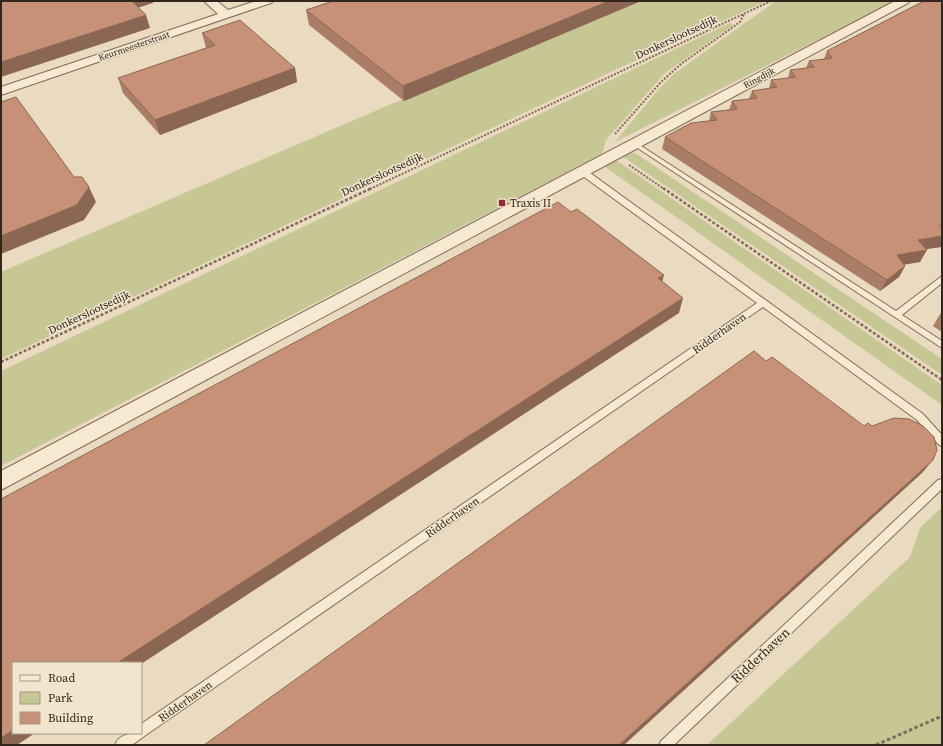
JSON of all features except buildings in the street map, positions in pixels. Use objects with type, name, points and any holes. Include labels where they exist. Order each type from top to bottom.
[{"type":"street","points":[[210,1],[226,15]]},
{"type":"street","name":"Keurmeesterstraat","points":[[1,91],[267,1]]},
{"type":"street","name":"Ringdijk","points":[[583,172],[904,1]]},
{"type":"street","points":[[1,481],[583,172]]},
{"type":"lane","points":[[635,144],[942,345]]},
{"type":"lane","points":[[583,172],[920,418],[942,442]]},
{"type":"lane","points":[[896,315],[942,279]]},
{"type":"lane","name":"Ridderhaven","points":[[142,731],[763,303]]},
{"type":"lane","name":"Ridderhaven","points":[[665,745],[942,483]]},
{"type":"lane","name":"Ridderhaven","points":[[121,745],[137,734]]},
{"type":"path","name":"Donkerslootsedijk","points":[[1,362],[771,1]]},
{"type":"path","points":[[876,745],[942,716]]},
{"type":"green space","points":[[641,1],[766,1],[611,72],[1,359],[1,272],[403,99]]},
{"type":"green space","points":[[776,1],[895,1],[615,142],[658,90],[675,73]]},
{"type":"green space","points":[[730,23],[733,25],[665,73],[606,140],[602,154],[1,466],[1,371]]},
{"type":"green space","points":[[627,153],[635,153],[942,359],[942,375],[622,156]]},
{"type":"green space","points":[[616,160],[942,385],[942,405],[604,166]]},
{"type":"green space","points":[[942,507],[942,745],[707,745],[910,557],[920,528]]},
{"type":"place","name":"Traxis II","points":[[502,203]]}]
